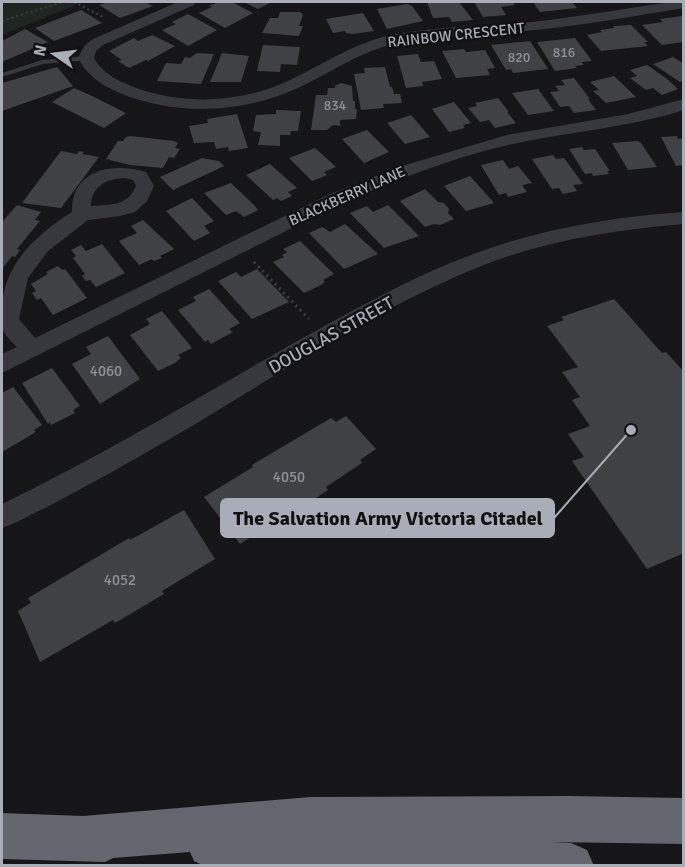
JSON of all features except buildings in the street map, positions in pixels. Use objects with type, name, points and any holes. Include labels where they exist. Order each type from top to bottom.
[{"type":"highway","points":[[84,838],[310,820],[684,821]]},
{"type":"highway","points":[[2,836],[84,838],[571,866]]},
{"type":"street","points":[[86,58],[89,49],[98,42],[189,2]]},
{"type":"street","name":"RAINBOW CRESCENT","points":[[86,58],[90,67],[116,86],[135,93],[178,103],[237,101],[289,87],[356,51],[395,39],[557,23],[684,4]]},
{"type":"street","name":"BLACKBERRY LANE","points":[[2,364],[337,198],[386,177],[434,160],[530,135],[650,115],[684,104]]},
{"type":"street","points":[[31,349],[8,321],[10,295],[24,264],[48,238],[82,214]]},
{"type":"street","name":"DOUGLAS STREET","points":[[2,516],[125,453],[326,337],[452,271],[523,246],[588,229],[653,219],[684,218]]},
{"type":"lane","points":[[2,75],[42,62],[86,58]]},
{"type":"path","points":[[2,21],[63,2]]},
{"type":"path","points":[[74,2],[128,29]]},
{"type":"path","points":[[238,247],[326,337]]},
{"type":"shaded area","points":[[2,2],[83,2],[2,35]]},
{"type":"place","name":"The Salvation Army Victoria Citadel","points":[[631,430]]}]
